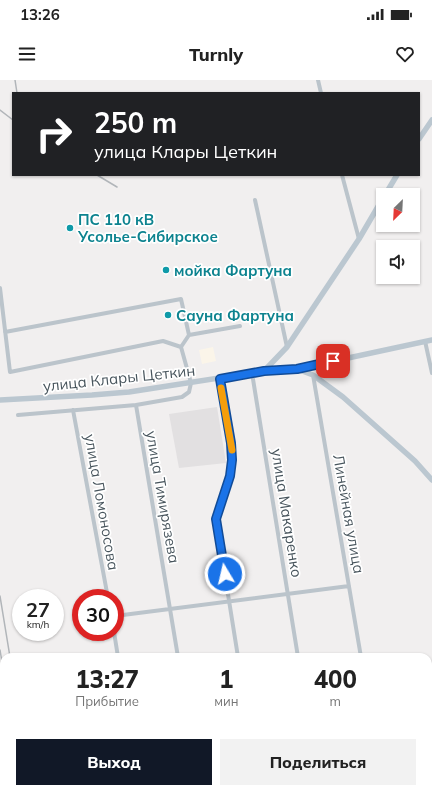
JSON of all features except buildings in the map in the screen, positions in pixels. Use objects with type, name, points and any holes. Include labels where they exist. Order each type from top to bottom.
[{"type":"street","points":[[318,80],[322,92]]},
{"type":"street","points":[[420,138],[432,120]]},
{"type":"street","points":[[342,176],[359,239]]},
{"type":"street","points":[[389,188],[396,176]]},
{"type":"street","points":[[255,200],[287,347]]},
{"type":"street","points":[[264,371],[287,347],[328,287],[376,210]]},
{"type":"street","points":[[0,288],[5,332],[182,299],[189,335],[240,326]]},
{"type":"street","name":"улица Клары Цеткин","points":[[5,332],[10,372],[163,341],[181,347],[189,335]]},
{"type":"street","points":[[297,369],[432,340]]},
{"type":"street","points":[[425,341],[432,372]]},
{"type":"street","points":[[18,415],[136,405],[182,397],[189,392],[191,383],[181,347]]},
{"type":"street","points":[[297,369],[313,375],[343,397],[415,461],[432,480]]},
{"type":"street","name":"улица Клары Цеткин","points":[[0,400],[129,392],[264,371],[297,369]]},
{"type":"street","name":"улица Макаренко","points":[[252,374],[297,653]]},
{"type":"street","name":"Линейная улица","points":[[313,375],[360,653]]},
{"type":"street","points":[[220,379],[231,443],[232,460],[230,476],[216,519],[237,653]]},
{"type":"street","name":"улица Тимирязева","points":[[136,405],[177,653]]},
{"type":"street","name":"улица Ломоносова","points":[[73,410],[106,589]]},
{"type":"street","points":[[124,615],[349,586]]},
{"type":"street","points":[[115,641],[117,653]]},
{"type":"shaded area","points":[[213,347],[216,361],[202,364],[199,350]]},
{"type":"shaded area","points":[[217,407],[226,463],[179,468],[169,414]]},
{"type":"railway","points":[[15,80],[17,92]]},
{"type":"railway","points":[[0,110],[12,119]]},
{"type":"railway","points":[[99,176],[117,187]]},
{"type":"railway","points":[[0,596],[9,653]]},
{"type":"slow traffic","points":[[221,388],[232,450]]},
{"type":"place","name":"ПС 110 кВ Усолье-Сибирское","points":[[70,228]]},
{"type":"place","name":"мойка Фартуна","points":[[166,270]]},
{"type":"place","name":"Сауна Фартуна","points":[[168,315]]},
{"type":"route","points":[[225,574],[216,519],[221,499],[230,476],[232,460],[231,443],[220,379],[264,371],[297,369],[333,361]]}]
